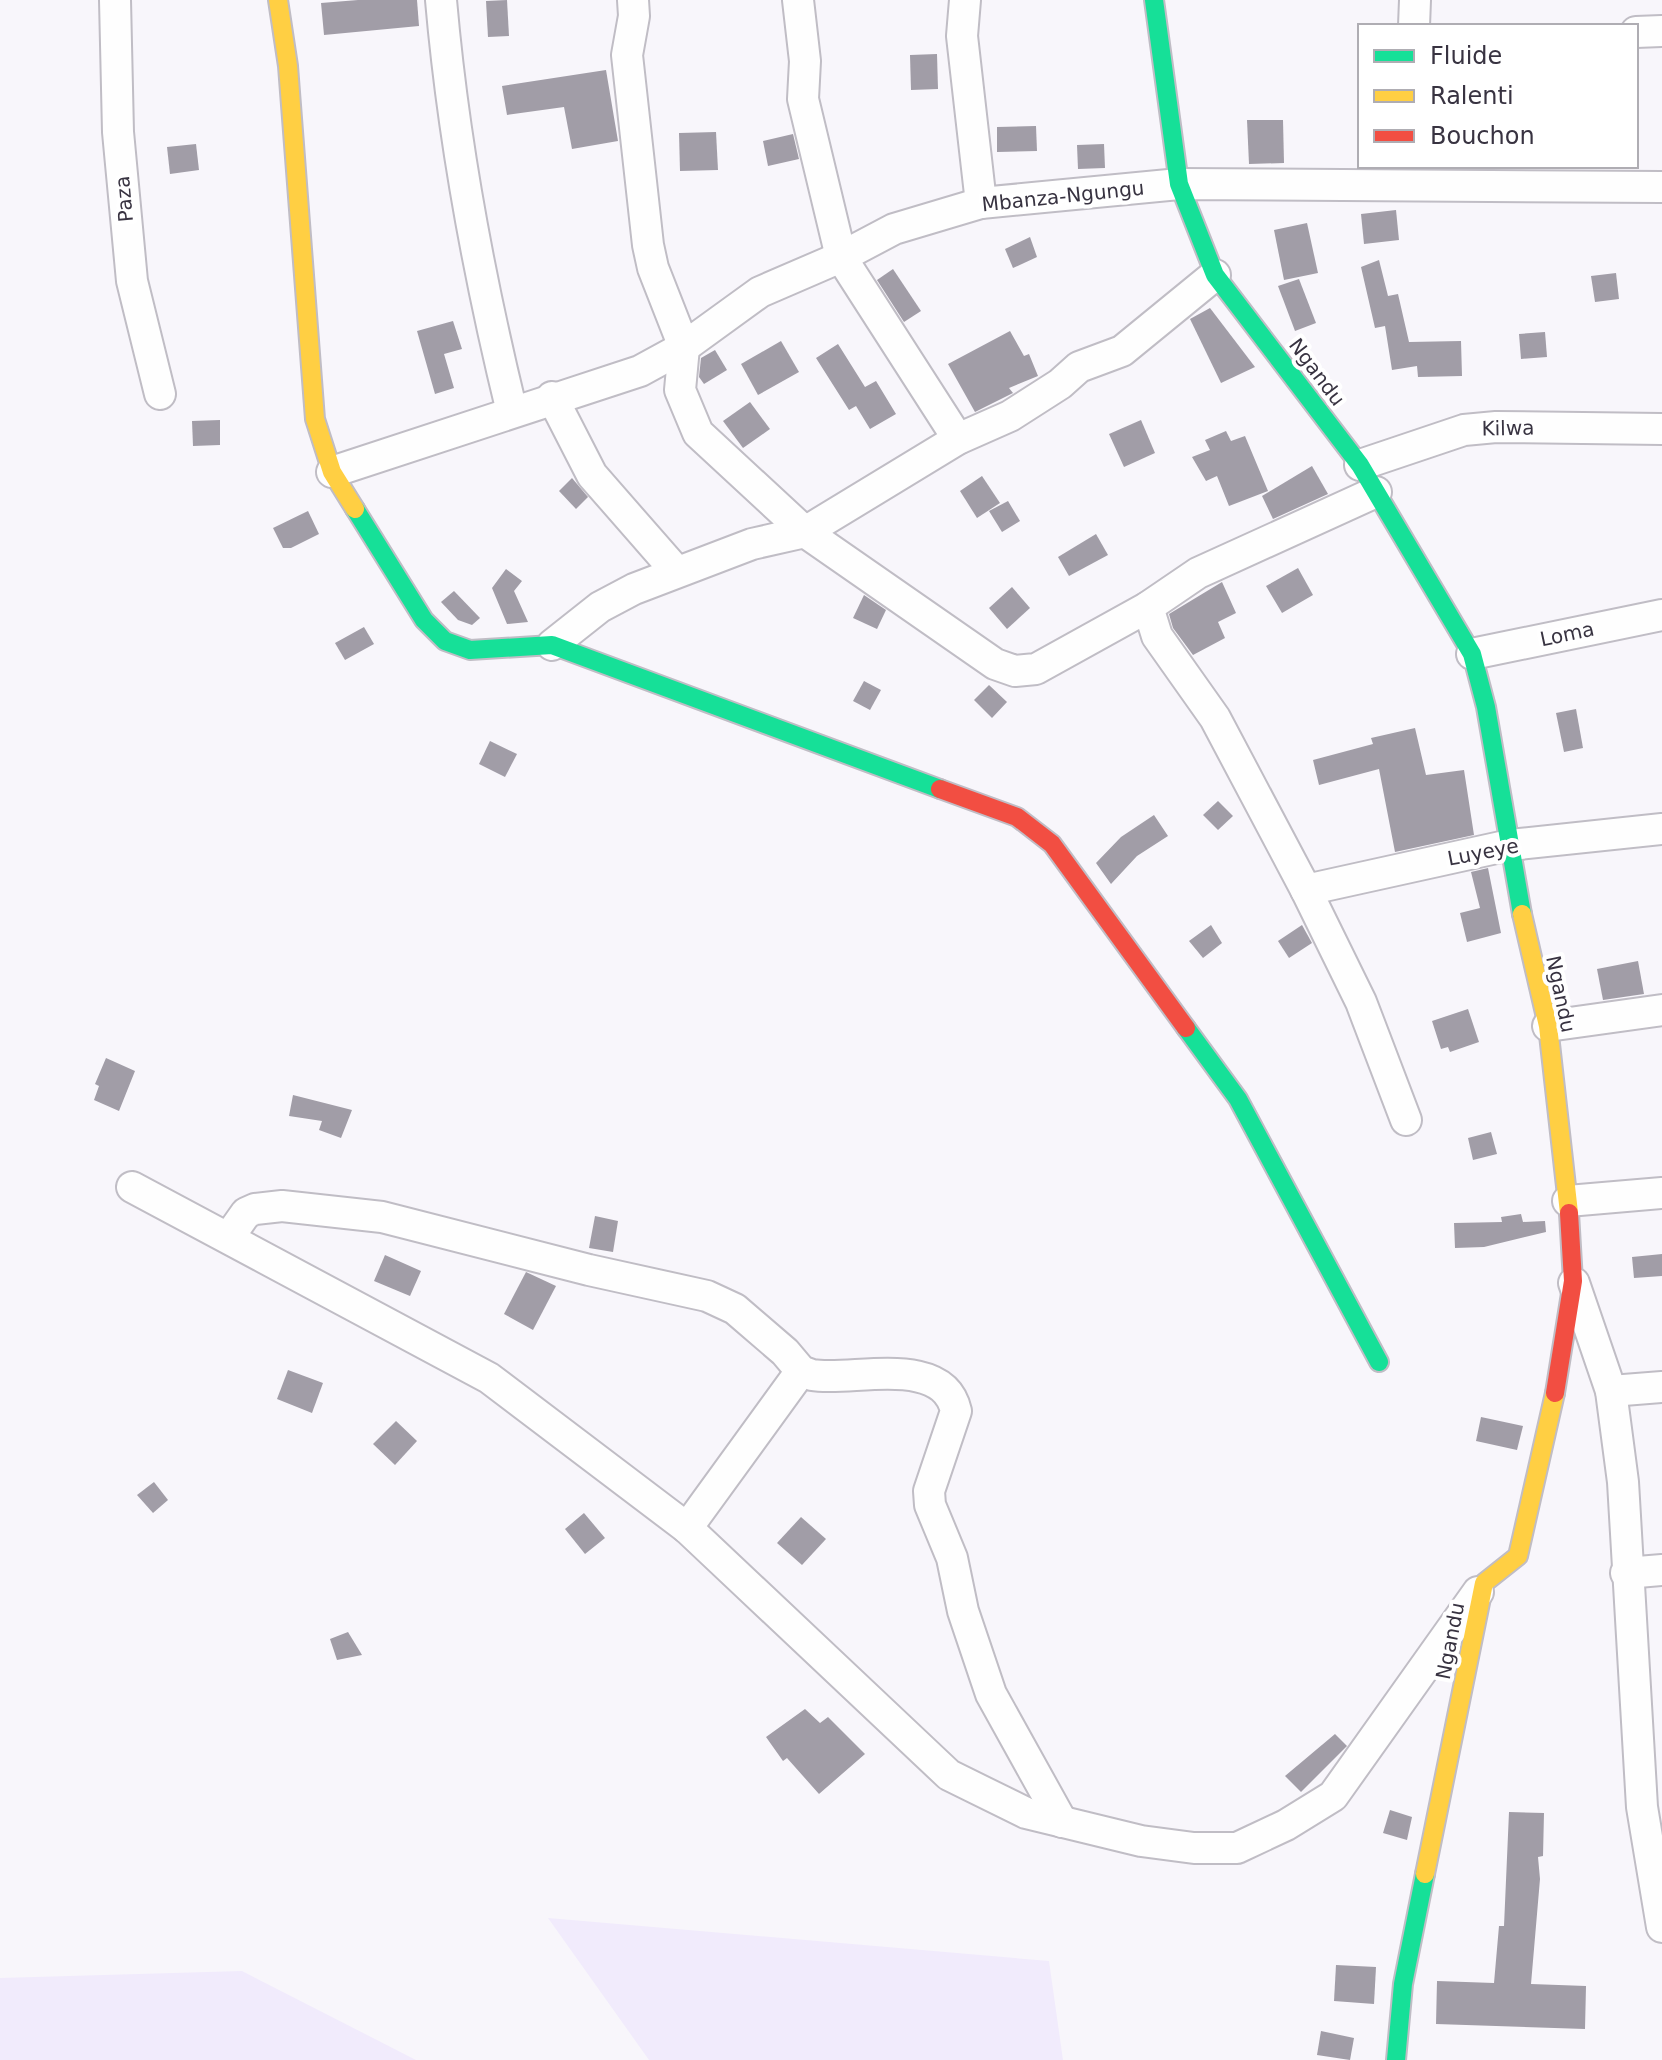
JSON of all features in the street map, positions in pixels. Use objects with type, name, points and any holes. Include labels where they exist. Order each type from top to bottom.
[{"type":"street","name":"Paza","points":[[115,0],[118,132],[132,281],[160,394]]},
{"type":"street","points":[[278,0],[288,66],[315,419],[332,472],[424,620],[445,641],[470,650],[552,645],[988,806],[1037,830],[1052,844],[1238,1099],[1379,1362]]},
{"type":"street","points":[[441,0],[448,83],[494,338],[512,412]]},
{"type":"street","points":[[633,0],[634,16],[627,55],[648,245],[653,268],[684,347],[680,390],[698,433],[805,532],[995,664],[1015,671],[1036,669],[1148,607],[1198,573],[1376,492]]},
{"type":"street","points":[[798,0],[805,61],[803,99],[841,257],[958,439]]},
{"type":"street","points":[[965,0],[962,36],[981,203]]},
{"type":"street","name":"Ngandu","points":[[1154,0],[1179,184],[1215,275],[1360,465],[1472,654],[1486,707],[1516,891],[1548,1026],[1568,1201],[1573,1281],[1557,1384],[1518,1556],[1484,1583],[1403,1984],[1396,2060]]},
{"type":"street","points":[[1414,24],[1415,0]]},
{"type":"street","points":[[1638,32],[1662,31]]},
{"type":"street","name":"Mbanza-Ngungu","points":[[332,472],[552,397],[640,371],[684,347],[760,292],[841,257],[894,229],[981,203],[1179,184],[1418,176],[1662,187]]},
{"type":"street","points":[[552,645],[600,607],[676,571],[752,544],[805,532],[958,439],[1010,416],[1060,384],[1079,367],[1122,351],[1215,275]]},
{"type":"street","points":[[552,397],[592,475],[676,571]]},
{"type":"street","name":"Kilwa","points":[[1360,465],[1464,430],[1496,427],[1662,429]]},
{"type":"street","points":[[1148,607],[1157,636],[1215,718],[1306,890],[1361,1002],[1406,1120]]},
{"type":"street","name":"Loma","points":[[1472,654],[1662,615]]},
{"type":"street","name":"Luyeye","points":[[1306,890],[1510,845],[1662,829]]},
{"type":"street","points":[[1548,1026],[1662,1010]]},
{"type":"street","points":[[132,1187],[489,1378],[687,1528],[949,1775],[1026,1813],[1141,1841],[1194,1848],[1237,1848],[1286,1825],[1333,1796],[1484,1583]]},
{"type":"street","points":[[1568,1201],[1662,1193]]},
{"type":"street","points":[[229,1237],[246,1213],[255,1209],[282,1206],[382,1217],[589,1270],[707,1296],[735,1309],[801,1371],[822,1377],[910,1374],[953,1399],[956,1411],[932,1482],[930,1505],[952,1558],[963,1611],[991,1694],[1062,1822]]},
{"type":"street","points":[[1573,1281],[1611,1391],[1623,1482],[1642,1807],[1662,1927]]},
{"type":"street","points":[[687,1528],[801,1371]]},
{"type":"street","points":[[1611,1391],[1662,1387]]},
{"type":"street","points":[[1626,1573],[1662,1570]]},
{"type":"shaded area","points":[[548,1918],[1049,1961],[1063,2060],[649,2060]]},
{"type":"shaded area","points":[[242,1971],[416,2060],[0,2060],[0,1978]]},
{"type":"building","points":[[417,0],[419,26],[324,35],[321,3]]},
{"type":"building","points":[[507,0],[509,36],[488,37],[486,1]]},
{"type":"building","points":[[937,54],[938,89],[911,90],[910,55]]},
{"type":"building","points":[[606,70],[618,141],[572,149],[564,107],[507,115],[502,86]]},
{"type":"building","points":[[1247,120],[1283,120],[1284,163],[1249,164]]},
{"type":"building","points":[[1036,126],[1037,151],[997,152],[997,127]]},
{"type":"building","points":[[716,132],[718,170],[680,171],[679,133]]},
{"type":"building","points":[[793,134],[799,159],[768,166],[763,141]]},
{"type":"building","points":[[196,144],[199,170],[170,174],[167,147]]},
{"type":"building","points":[[1104,144],[1105,168],[1078,169],[1077,145]]},
{"type":"building","points":[[1396,210],[1399,240],[1364,244],[1361,214]]},
{"type":"building","points":[[1307,223],[1318,273],[1284,280],[1274,230]]},
{"type":"building","points":[[1030,237],[1037,257],[1013,268],[1005,249]]},
{"type":"building","points":[[1379,260],[1388,296],[1398,294],[1409,342],[1461,341],[1462,376],[1418,377],[1417,366],[1392,370],[1385,326],[1375,328],[1361,267]]},
{"type":"building","points":[[893,269],[921,311],[904,322],[877,280]]},
{"type":"building","points":[[1616,273],[1619,299],[1595,302],[1591,276]]},
{"type":"building","points":[[1299,279],[1316,323],[1295,331],[1278,286]]},
{"type":"building","points":[[1210,308],[1255,367],[1221,383],[1190,319]]},
{"type":"building","points":[[453,321],[462,349],[444,354],[454,388],[435,394],[417,331]]},
{"type":"building","points":[[1010,331],[1024,356],[1029,354],[1038,376],[1009,388],[1013,393],[975,412],[948,364]]},
{"type":"building","points":[[1545,332],[1547,357],[1521,359],[1519,334]]},
{"type":"building","points":[[781,341],[799,372],[758,395],[741,364]]},
{"type":"building","points":[[838,344],[865,387],[876,381],[896,414],[870,429],[856,406],[849,410],[816,358]]},
{"type":"building","points":[[715,350],[727,370],[704,384],[699,377],[701,358]]},
{"type":"building","points":[[750,402],[770,429],[743,448],[723,421]]},
{"type":"building","points":[[220,420],[220,445],[193,446],[192,421]]},
{"type":"building","points":[[1141,420],[1155,453],[1124,467],[1109,434]]},
{"type":"building","points":[[1226,431],[1231,441],[1245,436],[1268,491],[1229,506],[1217,476],[1206,481],[1192,457],[1210,450],[1205,440]]},
{"type":"building","points":[[1312,466],[1328,494],[1273,519],[1262,496]]},
{"type":"building","points":[[982,476],[1000,503],[977,518],[960,491]]},
{"type":"building","points":[[572,478],[588,497],[576,509],[559,491]]},
{"type":"building","points":[[1008,501],[1020,521],[1002,532],[989,511]]},
{"type":"building","points":[[308,511],[319,534],[291,548],[283,548],[273,528]]},
{"type":"building","points":[[1096,534],[1108,555],[1069,576],[1058,557]]},
{"type":"building","points":[[1298,568],[1313,595],[1282,613],[1266,586]]},
{"type":"building","points":[[506,569],[522,581],[514,591],[528,622],[507,624],[492,588]]},
{"type":"building","points":[[1222,582],[1236,613],[1218,622],[1225,638],[1193,655],[1173,628],[1169,614]]},
{"type":"building","points":[[1012,587],[1030,608],[1007,629],[989,608]]},
{"type":"building","points":[[454,591],[480,618],[472,625],[458,620],[441,602]]},
{"type":"building","points":[[864,595],[886,610],[877,629],[853,618]]},
{"type":"building","points":[[364,627],[374,644],[345,660],[335,643]]},
{"type":"building","points":[[864,681],[881,690],[870,710],[853,701]]},
{"type":"building","points":[[989,685],[1007,702],[992,718],[974,700]]},
{"type":"building","points":[[1576,709],[1583,748],[1564,752],[1556,713]]},
{"type":"building","points":[[1415,728],[1426,775],[1464,770],[1474,835],[1395,852],[1379,769],[1319,785],[1313,760],[1373,744],[1371,738]]},
{"type":"building","points":[[490,741],[517,754],[505,777],[479,764]]},
{"type":"building","points":[[1218,801],[1233,816],[1218,830],[1203,815]]},
{"type":"building","points":[[1154,815],[1168,836],[1137,856],[1111,884],[1096,863],[1121,837]]},
{"type":"building","points":[[1488,868],[1501,933],[1467,942],[1460,913],[1480,908],[1471,872]]},
{"type":"building","points":[[1211,925],[1222,943],[1203,958],[1189,941]]},
{"type":"building","points":[[1302,925],[1312,943],[1289,958],[1278,941]]},
{"type":"building","points":[[1638,961],[1644,994],[1603,1000],[1597,969]]},
{"type":"building","points":[[1468,1009],[1479,1042],[1450,1052],[1448,1047],[1441,1049],[1432,1021]]},
{"type":"building","points":[[106,1058],[135,1071],[119,1111],[94,1100],[99,1086],[95,1084]]},
{"type":"building","points":[[293,1095],[352,1110],[341,1138],[319,1130],[322,1121],[289,1116]]},
{"type":"building","points":[[1491,1132],[1497,1154],[1473,1160],[1468,1138]]},
{"type":"building","points":[[1521,1214],[1523,1222],[1545,1221],[1546,1232],[1484,1247],[1455,1248],[1454,1223],[1502,1222],[1501,1217]]},
{"type":"building","points":[[595,1216],[618,1221],[613,1252],[589,1248]]},
{"type":"building","points":[[1662,1254],[1662,1276],[1634,1278],[1632,1257]]},
{"type":"building","points":[[385,1255],[421,1271],[410,1296],[374,1281]]},
{"type":"building","points":[[526,1272],[556,1286],[533,1330],[504,1314]]},
{"type":"building","points":[[288,1370],[323,1383],[312,1413],[277,1399]]},
{"type":"building","points":[[1481,1417],[1523,1426],[1517,1450],[1476,1441]]},
{"type":"building","points":[[396,1421],[417,1441],[395,1465],[373,1444]]},
{"type":"building","points":[[154,1482],[168,1500],[153,1513],[137,1495]]},
{"type":"building","points":[[584,1513],[605,1538],[585,1554],[565,1529]]},
{"type":"building","points":[[801,1517],[826,1539],[802,1565],[777,1543]]},
{"type":"building","points":[[348,1632],[362,1655],[337,1660],[330,1639]]},
{"type":"building","points":[[805,1709],[820,1723],[828,1717],[865,1754],[819,1794],[787,1758],[783,1761],[766,1737]]},
{"type":"building","points":[[1335,1734],[1347,1746],[1301,1792],[1285,1776]]},
{"type":"building","points":[[1390,1810],[1412,1817],[1407,1840],[1383,1833]]},
{"type":"building","points":[[1509,1812],[1544,1813],[1543,1856],[1538,1857],[1540,1879],[1531,1984],[1586,1986],[1585,2029],[1436,2024],[1437,1981],[1494,1983],[1499,1926],[1504,1926]]},
{"type":"building","points":[[1336,1965],[1376,1967],[1374,2004],[1334,2001]]},
{"type":"building","points":[[1321,2031],[1354,2038],[1350,2060],[1317,2055]]},
{"type":"traffic: fast","points":[[1154,0],[1179,184],[1215,275],[1360,465],[1472,654],[1486,707],[1522,914]]},
{"type":"traffic: fast","points":[[355,509],[424,620],[445,641],[470,650],[552,645],[940,789]]},
{"type":"traffic: fast","points":[[1186,1028],[1238,1099],[1379,1362]]},
{"type":"traffic: fast","points":[[1396,2060],[1403,1984],[1425,1874]]},
{"type":"traffic: slow","points":[[278,0],[288,66],[315,419],[332,472],[355,509]]},
{"type":"traffic: slow","points":[[1522,914],[1548,1026],[1569,1213]]},
{"type":"traffic: slow","points":[[1425,1874],[1484,1583],[1518,1556],[1555,1393]]},
{"type":"traffic: jam","points":[[940,789],[1017,817],[1052,844],[1186,1028]]},
{"type":"traffic: jam","points":[[1555,1393],[1573,1281],[1569,1213]]}]
